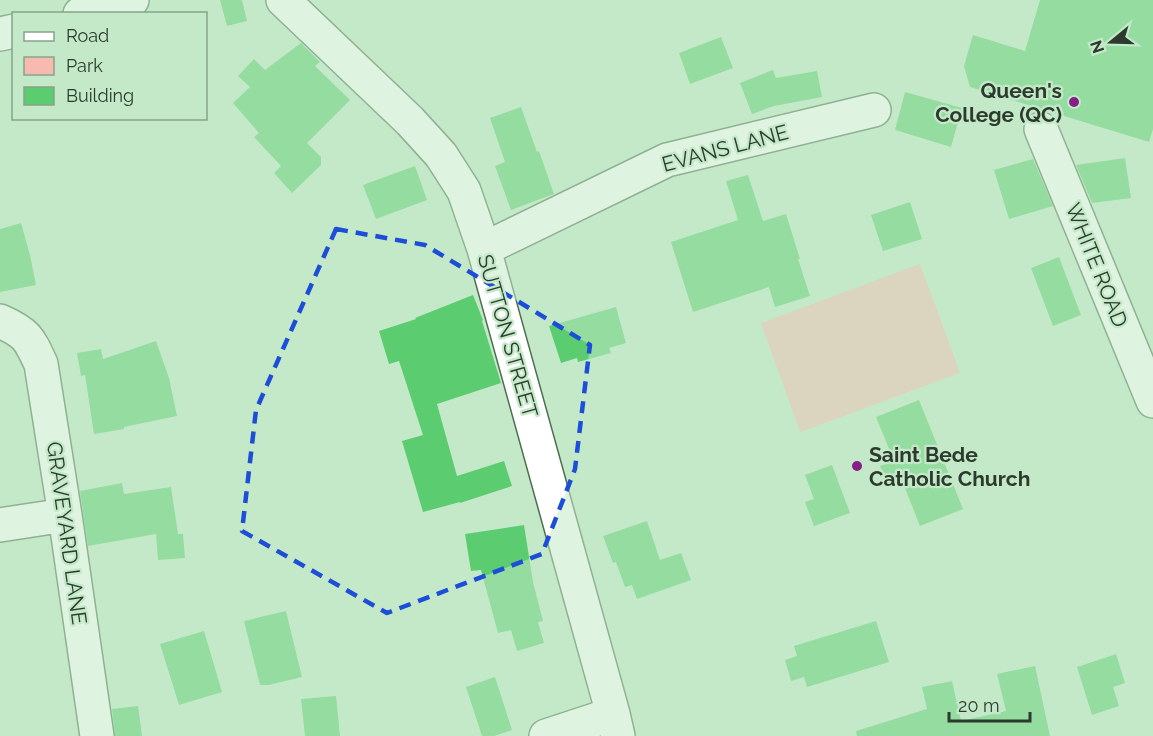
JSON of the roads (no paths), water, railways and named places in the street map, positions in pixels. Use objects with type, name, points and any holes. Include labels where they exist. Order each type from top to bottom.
[{"type":"street","points":[[87,12],[132,0]]},
{"type":"street","name":"SUTTON STREET","points":[[283,0],[410,121],[441,155],[464,191],[484,249],[615,725]]},
{"type":"street","name":"EVANS LANE","points":[[484,249],[667,160],[874,110]]},
{"type":"street","name":"WHITE ROAD","points":[[1041,129],[1153,401]]},
{"type":"street","name":"GRAVEYARD LANE","points":[[12,327],[33,346],[41,363],[97,736]]},
{"type":"street","points":[[0,525],[65,515]]},
{"type":"street","points":[[546,736],[615,725]]},
{"type":"place","name":"Queen's College (QC)","points":[[1074,102]]},
{"type":"place","name":"Saint Bede Catholic Church","points":[[857,466]]}]
